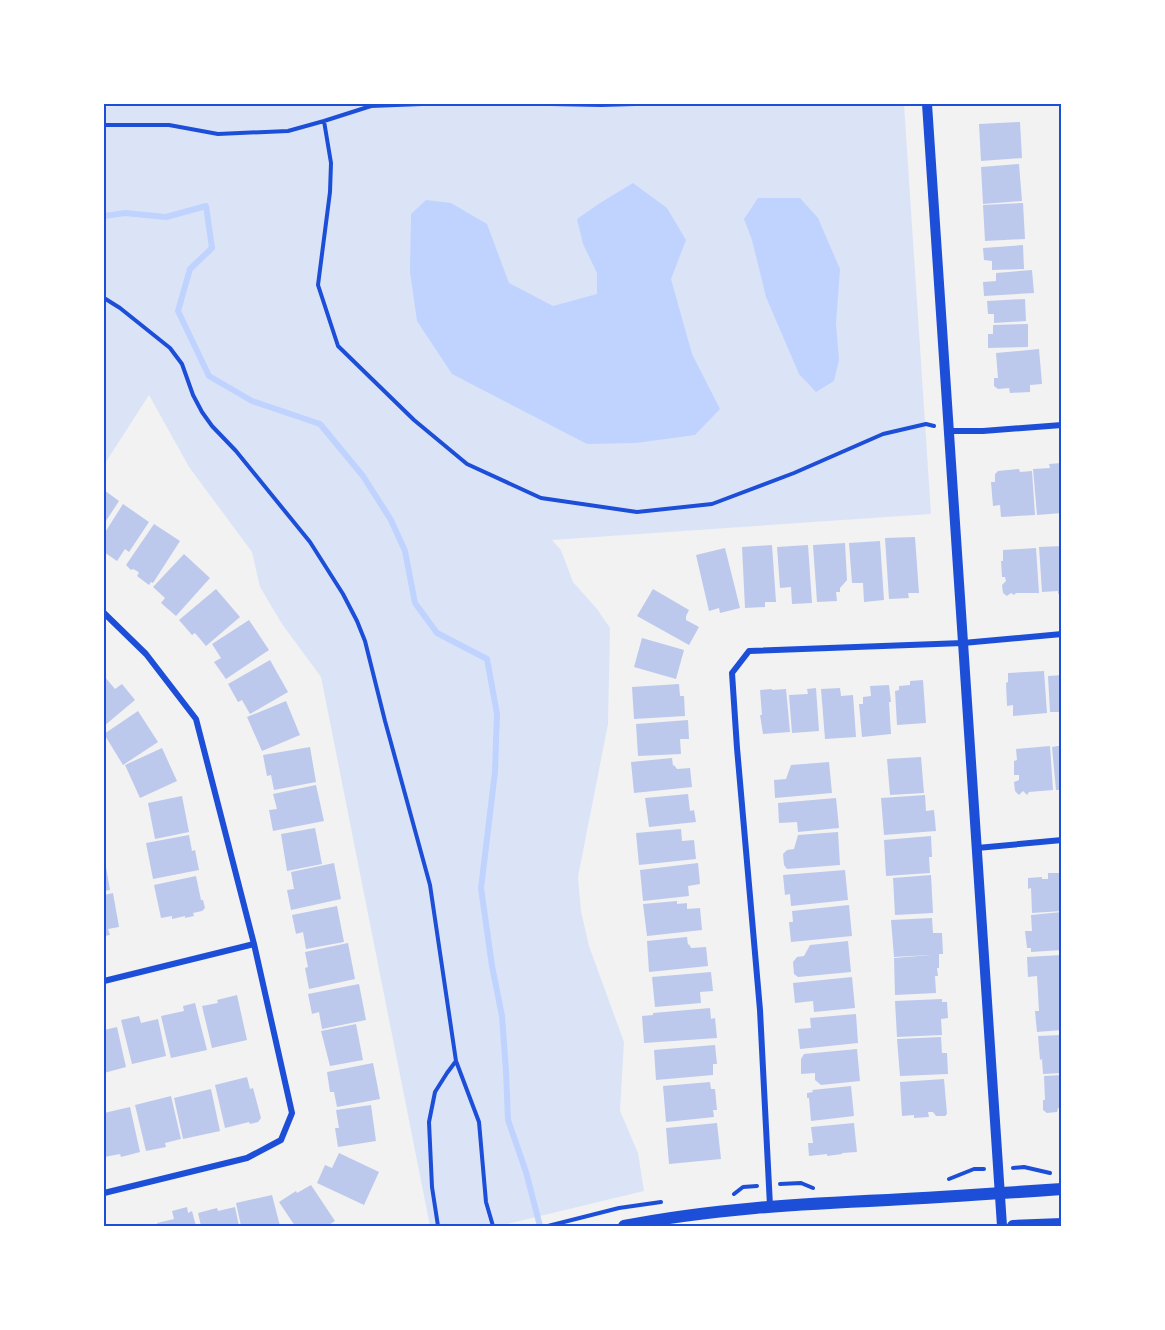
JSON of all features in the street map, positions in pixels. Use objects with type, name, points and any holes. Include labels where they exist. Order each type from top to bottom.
[{"type":"main road","points":[[624,1227],[646,1222],[770,1206],[1062,1189]]},
{"type":"main road","points":[[1012,1227],[1062,1224]]},
{"type":"street","points":[[927,104],[1002,1227]]},
{"type":"street","points":[[949,431],[983,431],[1062,424]]},
{"type":"street","points":[[104,614],[146,654],[196,719],[254,944],[292,1113],[281,1140],[247,1158],[104,1193]]},
{"type":"street","points":[[770,1206],[760,1010],[732,673],[749,651],[963,643],[1062,634]]},
{"type":"street","points":[[977,848],[1062,840]]},
{"type":"street","points":[[104,981],[254,944]]},
{"type":"path","points":[[104,125],[169,125],[218,134],[288,131],[371,106],[422,104]]},
{"type":"path","points":[[550,104],[635,104]]},
{"type":"path","points":[[324,121],[331,163],[330,192],[318,285],[338,346],[414,420],[466,464],[541,498],[637,512],[712,504],[794,473],[884,434],[926,424],[949,431]]},
{"type":"path","points":[[104,298],[170,348],[182,364],[202,412],[212,426],[244,459],[310,542],[357,621],[365,641],[430,885],[456,1061],[479,1122],[486,1202],[494,1227]]},
{"type":"path","points":[[438,1227],[432,1187],[429,1122],[435,1092],[456,1061]]},
{"type":"path","points":[[1024,1167],[1055,1173]]},
{"type":"path","points":[[548,1227],[600,1212]]},
{"type":"shaded area","points":[[141,104],[904,104],[931,514],[552,540],[561,550],[573,582],[610,628],[608,724],[578,877],[581,911],[589,946],[624,1042],[620,1111],[638,1153],[644,1191],[499,1226],[430,1226],[321,677],[282,624],[260,587],[252,552],[189,467],[149,395],[104,465],[104,107]]},
{"type":"water","points":[[633,183],[667,208],[686,240],[671,279],[692,354],[720,409],[695,435],[636,443],[587,444],[452,374],[417,321],[410,272],[411,214],[426,200],[451,203],[487,224],[509,283],[553,306],[597,294],[597,273],[583,244],[577,219]]},
{"type":"water","points":[[758,198],[800,198],[818,218],[840,269],[836,324],[839,360],[834,381],[816,392],[799,374],[766,297],[752,240],[744,219]]},
{"type":"building","points":[[1020,122],[1022,158],[981,161],[979,124]]},
{"type":"building","points":[[1019,164],[1022,201],[983,204],[981,167]]},
{"type":"building","points":[[1023,203],[1025,239],[985,241],[983,205]]},
{"type":"building","points":[[1023,245],[1024,269],[992,270],[992,261],[984,260],[983,248]]},
{"type":"building","points":[[1032,270],[1034,293],[984,296],[983,282],[996,281],[996,273]]},
{"type":"building","points":[[1025,299],[1026,321],[994,323],[994,314],[988,314],[987,301]]},
{"type":"building","points":[[1028,324],[1028,347],[988,348],[988,334],[993,334],[993,325]]},
{"type":"building","points":[[1039,349],[1042,384],[1030,385],[1030,392],[1010,393],[1009,388],[998,389],[994,386],[994,378],[998,378],[996,353]]},
{"type":"building","points":[[1062,463],[1062,513],[1037,515],[1033,469],[1050,468],[1049,464]]},
{"type":"building","points":[[1019,469],[1020,472],[1032,471],[1035,515],[1001,517],[1000,505],[993,506],[991,482],[995,482],[995,474],[998,471]]},
{"type":"building","points":[[104,490],[119,501],[104,524]]},
{"type":"building","points":[[123,504],[149,522],[129,552],[125,549],[117,561],[104,552],[104,534]]},
{"type":"building","points":[[154,524],[180,541],[153,583],[149,585],[137,576],[139,573],[137,571],[131,570],[126,565]]},
{"type":"building","points":[[915,537],[919,593],[908,593],[909,598],[889,599],[885,538]]},
{"type":"building","points":[[880,541],[884,600],[864,602],[863,583],[852,583],[849,543]]},
{"type":"building","points":[[845,543],[847,580],[840,588],[840,592],[836,592],[837,601],[817,602],[813,545]]},
{"type":"building","points":[[772,545],[776,602],[765,602],[765,607],[745,608],[742,547]]},
{"type":"building","points":[[808,545],[812,603],[792,604],[791,587],[780,588],[777,547]]},
{"type":"building","points":[[1062,546],[1062,594],[1058,594],[1058,591],[1042,592],[1039,547]]},
{"type":"building","points":[[725,548],[740,608],[720,613],[719,608],[709,611],[696,555]]},
{"type":"building","points":[[1036,548],[1039,593],[1016,593],[1014,595],[1011,593],[1007,596],[1003,593],[1002,585],[1006,581],[1005,577],[1002,577],[1003,550]]},
{"type":"building","points":[[184,554],[210,578],[176,616],[161,603],[165,598],[153,587]]},
{"type":"building","points":[[216,589],[240,617],[206,646],[179,620]]},
{"type":"building","points":[[653,589],[689,610],[686,620],[699,627],[689,645],[637,616]]},
{"type":"building","points":[[249,620],[269,650],[226,679],[214,662],[221,658],[212,644]]},
{"type":"building","points":[[642,638],[684,650],[676,679],[634,667]]},
{"type":"building","points":[[270,660],[288,692],[250,714],[242,700],[238,702],[228,684]]},
{"type":"building","points":[[1044,671],[1047,713],[1013,716],[1013,705],[1007,706],[1008,673]]},
{"type":"building","points":[[1062,675],[1062,712],[1050,712],[1048,676]]},
{"type":"building","points":[[105,677],[115,689],[122,684],[135,700],[104,726],[104,679]]},
{"type":"building","points":[[923,680],[926,723],[897,725],[895,691],[899,690],[899,686],[910,685],[910,681]]},
{"type":"building","points":[[679,684],[680,696],[684,696],[685,716],[634,719],[632,687]]},
{"type":"building","points":[[889,685],[891,734],[862,737],[859,704],[863,704],[863,697],[871,696],[870,686]]},
{"type":"building","points":[[816,688],[819,731],[792,733],[789,695],[808,694],[807,689]]},
{"type":"building","points":[[840,688],[841,696],[853,695],[856,737],[825,739],[821,689]]},
{"type":"building","points":[[786,689],[790,732],[763,734],[760,690]]},
{"type":"building","points":[[286,701],[300,735],[262,751],[247,717]]},
{"type":"building","points":[[138,711],[158,742],[123,765],[104,734]]},
{"type":"building","points":[[688,720],[689,739],[680,739],[681,754],[638,756],[636,724]]},
{"type":"building","points":[[1050,746],[1053,790],[1029,792],[1027,795],[1023,791],[1019,795],[1015,791],[1014,782],[1019,780],[1019,775],[1014,775],[1014,761],[1017,760],[1016,749]]},
{"type":"building","points":[[1062,746],[1062,790],[1056,790],[1052,747]]},
{"type":"building","points":[[310,747],[316,782],[274,790],[271,775],[267,776],[263,755]]},
{"type":"building","points":[[162,748],[177,781],[140,798],[125,765]]},
{"type":"building","points":[[921,757],[924,793],[890,795],[887,759]]},
{"type":"building","points":[[672,758],[673,766],[677,769],[690,768],[692,787],[634,793],[631,762]]},
{"type":"building","points":[[829,762],[832,793],[775,798],[774,780],[786,779],[791,765]]},
{"type":"building","points":[[316,785],[324,821],[273,831],[269,810],[277,809],[273,794]]},
{"type":"building","points":[[688,794],[690,811],[694,810],[696,822],[649,827],[645,798]]},
{"type":"building","points":[[925,795],[926,811],[934,810],[936,831],[884,835],[881,798]]},
{"type":"building","points":[[182,796],[189,832],[155,839],[148,803]]},
{"type":"building","points":[[836,798],[839,828],[798,832],[797,822],[779,823],[778,803]]},
{"type":"building","points":[[315,828],[322,864],[287,871],[281,834]]},
{"type":"building","points":[[681,829],[682,841],[694,840],[696,859],[639,865],[636,833]]},
{"type":"building","points":[[838,832],[840,865],[787,869],[784,865],[783,854],[787,850],[794,849],[798,835]]},
{"type":"building","points":[[189,835],[199,870],[153,879],[146,843]]},
{"type":"building","points":[[931,836],[930,873],[886,876],[884,840]]},
{"type":"building","points":[[104,861],[110,890],[104,891]]},
{"type":"building","points":[[334,863],[341,899],[291,910],[287,890],[294,889],[291,872]]},
{"type":"building","points":[[698,863],[700,884],[688,886],[689,896],[643,901],[640,870]]},
{"type":"building","points":[[845,870],[848,900],[791,906],[790,894],[785,895],[783,875]]},
{"type":"building","points":[[1048,873],[1062,873],[1062,911],[1032,913],[1031,888],[1028,889],[1028,878],[1048,879]]},
{"type":"building","points":[[931,875],[933,913],[895,915],[893,878]]},
{"type":"building","points":[[196,876],[205,908],[193,913],[194,916],[161,918],[154,885]]},
{"type":"building","points":[[113,893],[119,927],[108,929],[110,935],[104,936],[104,895]]},
{"type":"building","points":[[677,901],[677,904],[687,903],[687,909],[700,908],[702,930],[647,936],[643,904]]},
{"type":"building","points":[[849,905],[852,936],[791,942],[789,922],[793,922],[792,911]]},
{"type":"building","points":[[337,906],[344,942],[306,949],[303,932],[296,934],[292,915]]},
{"type":"building","points":[[1062,912],[1062,950],[1031,952],[1031,948],[1027,948],[1025,931],[1032,931],[1031,915]]},
{"type":"building","points":[[932,918],[933,933],[942,933],[943,954],[939,954],[938,976],[935,976],[936,993],[895,995],[894,958],[931,955],[894,957],[891,920]]},
{"type":"building","points":[[687,937],[691,948],[706,947],[708,966],[649,972],[647,941]]},
{"type":"building","points":[[848,941],[851,972],[798,977],[794,974],[793,962],[797,957],[804,956],[810,945]]},
{"type":"building","points":[[348,943],[355,979],[309,989],[305,952]]},
{"type":"building","points":[[1062,955],[1062,1030],[1037,1032],[1035,1011],[1039,1011],[1037,976],[1028,977],[1027,957]]},
{"type":"building","points":[[711,972],[713,991],[700,992],[701,1003],[655,1007],[652,977]]},
{"type":"building","points":[[852,977],[855,1008],[814,1012],[813,1001],[795,1003],[793,983]]},
{"type":"building","points":[[359,984],[366,1020],[322,1029],[319,1012],[312,1014],[308,994]]},
{"type":"building","points":[[237,995],[247,1040],[212,1048],[202,1006],[218,1003],[217,1000]]},
{"type":"building","points":[[942,999],[942,1002],[947,1002],[948,1018],[941,1019],[942,1035],[897,1037],[895,1001]]},
{"type":"building","points":[[195,1003],[207,1050],[171,1058],[161,1016],[184,1011],[183,1006]]},
{"type":"building","points":[[710,1008],[711,1019],[715,1018],[717,1038],[644,1043],[642,1016]]},
{"type":"building","points":[[856,1014],[858,1043],[800,1049],[798,1029],[811,1028],[810,1018]]},
{"type":"building","points":[[139,1016],[141,1023],[158,1019],[166,1056],[132,1064],[121,1020]]},
{"type":"building","points":[[356,1024],[363,1060],[330,1066],[321,1031]]},
{"type":"building","points":[[117,1027],[126,1067],[104,1073],[104,1030]]},
{"type":"building","points":[[1062,1035],[1062,1073],[1043,1074],[1038,1036]]},
{"type":"building","points":[[941,1037],[942,1053],[947,1053],[948,1074],[900,1076],[897,1039]]},
{"type":"building","points":[[715,1045],[717,1064],[713,1064],[713,1075],[656,1080],[654,1050]]},
{"type":"building","points":[[857,1049],[860,1081],[821,1085],[815,1080],[815,1073],[801,1074],[801,1059],[804,1054]]},
{"type":"building","points":[[373,1063],[380,1099],[337,1107],[334,1092],[330,1092],[327,1072]]},
{"type":"building","points":[[1062,1075],[1062,1108],[1058,1108],[1057,1112],[1047,1113],[1043,1110],[1044,1076]]},
{"type":"building","points":[[247,1077],[250,1089],[253,1088],[261,1118],[258,1122],[225,1128],[215,1085]]},
{"type":"building","points":[[944,1079],[947,1114],[945,1116],[936,1116],[933,1112],[928,1112],[929,1117],[902,1116],[900,1082]]},
{"type":"building","points":[[710,1082],[711,1089],[715,1089],[717,1110],[713,1110],[714,1117],[666,1122],[663,1086]]},
{"type":"building","points":[[851,1086],[854,1116],[811,1121],[807,1093],[813,1092],[812,1090]]},
{"type":"building","points":[[211,1089],[220,1131],[183,1139],[174,1098]]},
{"type":"building","points":[[171,1096],[181,1139],[165,1143],[166,1147],[146,1151],[135,1105]]},
{"type":"building","points":[[371,1105],[376,1141],[338,1147],[335,1128],[339,1128],[336,1110]]},
{"type":"building","points":[[130,1107],[140,1152],[121,1157],[120,1154],[104,1157],[104,1113]]},
{"type":"building","points":[[717,1123],[721,1159],[669,1164],[666,1128]]},
{"type":"building","points":[[854,1123],[857,1152],[809,1156],[808,1143],[813,1143],[811,1127]]},
{"type":"building","points":[[339,1153],[379,1172],[364,1205],[317,1183],[325,1165],[332,1168]]},
{"type":"building","points":[[311,1185],[335,1221],[327,1226],[295,1226],[279,1202]]},
{"type":"building","points":[[272,1195],[280,1226],[241,1226],[236,1203]]},
{"type":"building","points":[[187,1207],[188,1213],[192,1211],[196,1226],[158,1226],[157,1223],[174,1219],[172,1211]]},
{"type":"building","points":[[235,1207],[239,1226],[201,1226],[198,1213],[217,1208],[218,1211]]},
{"type":"waterway","points":[[104,216],[125,213],[166,217],[206,206],[212,248],[190,269],[178,311],[209,376],[252,401],[320,424],[363,476],[391,520],[405,551],[415,603],[437,633],[487,659],[497,714],[495,772],[481,888],[502,1016],[508,1120],[526,1172],[540,1226]]}]
